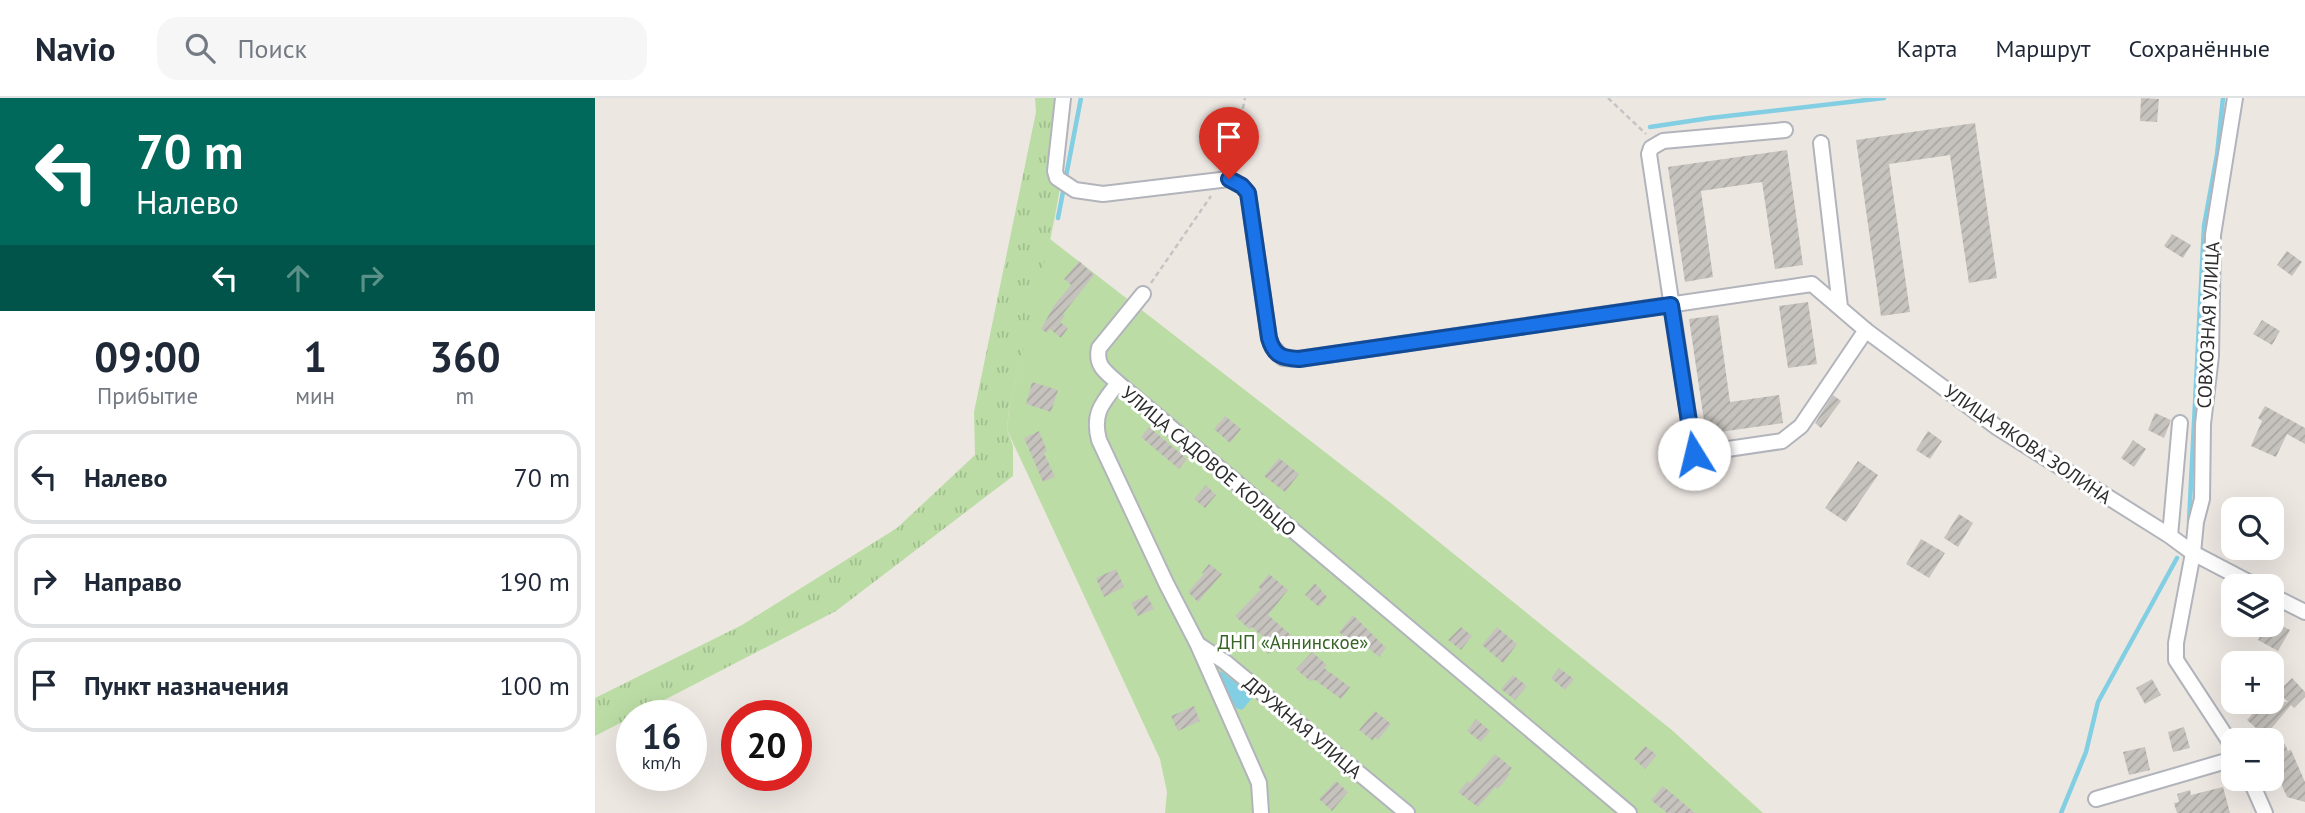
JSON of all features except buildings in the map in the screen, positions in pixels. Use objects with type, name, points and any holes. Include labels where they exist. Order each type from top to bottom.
[{"type":"street","points":[[1063,98],[1055,171],[1057,178],[1075,190],[1103,194],[1223,179],[1234,181],[1248,193],[1269,338],[1277,354],[1283,358],[1299,359],[1671,305]]},
{"type":"street","name":"СОВХОЗНАЯ УЛИЦА","points":[[2221,729],[2176,660],[2176,643],[2201,499],[2203,424],[2211,356],[2213,235],[2235,98]]},
{"type":"street","points":[[1785,130],[1655,144],[1649,154],[1694,454],[1782,441],[1792,435],[1801,426],[1866,330]]},
{"type":"street","points":[[1821,144],[1840,307]]},
{"type":"street","name":"УЛИЦА ЯКОВА ЗОЛИНА","points":[[1671,305],[1812,284],[1866,330],[1998,428],[2193,553],[2233,574]]},
{"type":"street","points":[[1118,383],[1099,365],[1099,348],[1143,294]]},
{"type":"street","name":"УЛИЦА САДОВОЕ КОЛЬЦО","points":[[1261,813],[1259,783],[1197,643],[1099,440],[1096,430],[1097,413],[1118,383],[1629,813]]},
{"type":"street","points":[[2170,536],[2180,424]]},
{"type":"street","points":[[2284,602],[2305,612]]},
{"type":"street","name":"ДРУЖНАЯ УЛИЦА","points":[[1197,643],[1225,662],[1408,813]]},
{"type":"street","points":[[2096,799],[2221,763]]},
{"type":"street","points":[[2255,791],[2265,813]]},
{"type":"path","points":[[1143,294],[1223,179],[1245,98]]},
{"type":"path","points":[[1608,98],[1655,144]]},
{"type":"green space","points":[[1035,98],[1070,98],[1055,216],[1009,409],[1007,430],[1013,446],[1013,476],[836,611],[664,700],[616,700],[616,725],[595,736],[595,698],[742,625],[897,528],[975,455],[974,412],[1036,112]]},
{"type":"green space","name":"ДНП «Аннинское»","points":[[1050,239],[1392,504],[1673,731],[1763,813],[1165,813],[1167,792],[1160,759],[1007,430],[1009,409]]},
{"type":"water","points":[[1221,671],[1250,694],[1252,698],[1242,710],[1236,708],[1219,675]]},
{"type":"waterway","points":[[1058,218],[1081,98]]},
{"type":"waterway","points":[[1650,127],[1884,98]]},
{"type":"waterway","points":[[2189,522],[2204,226],[2217,155],[2223,98]]},
{"type":"waterway","points":[[2061,813],[2086,752],[2098,702],[2177,558]]},
{"type":"route","points":[[1229,179],[1248,193],[1269,338],[1277,354],[1283,358],[1299,359],[1671,305],[1694,454]]}]
